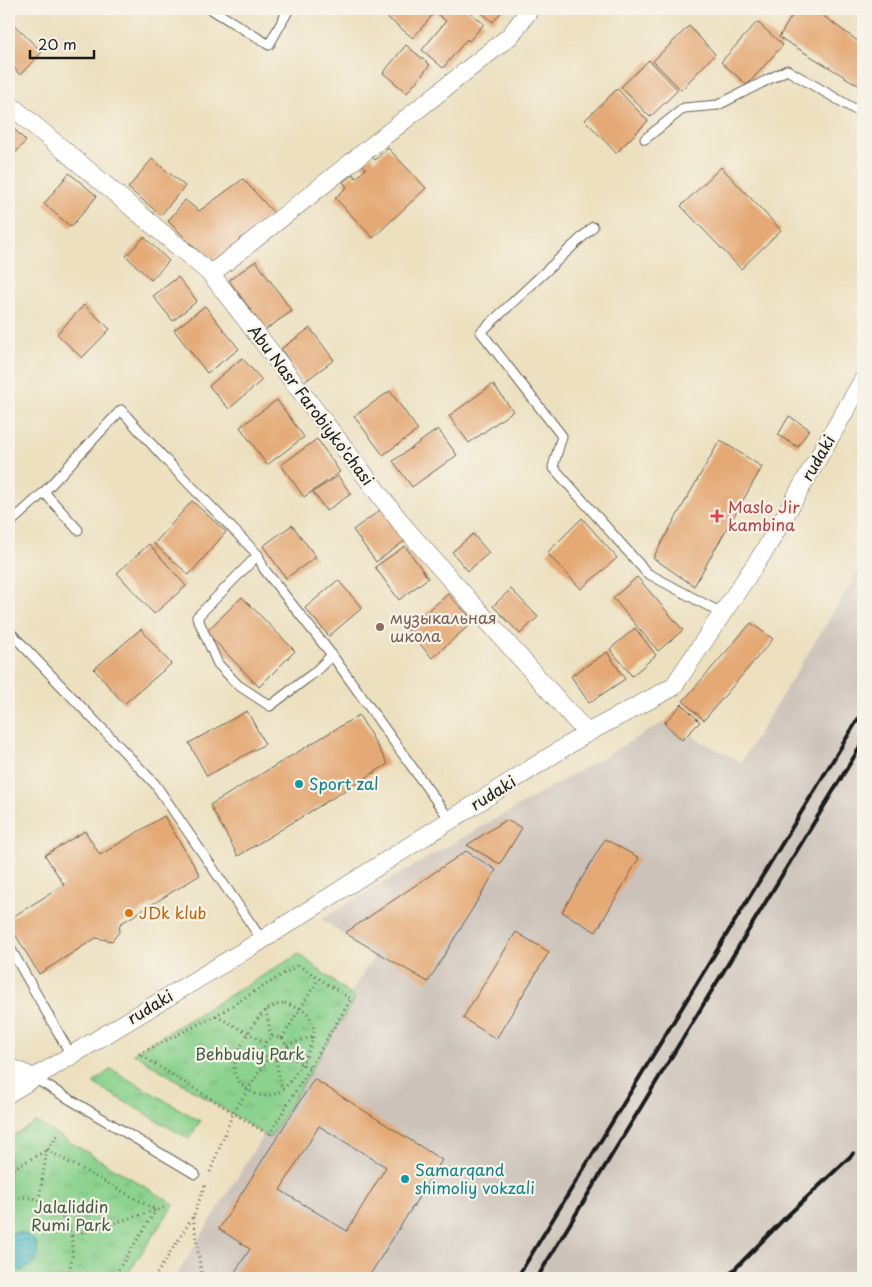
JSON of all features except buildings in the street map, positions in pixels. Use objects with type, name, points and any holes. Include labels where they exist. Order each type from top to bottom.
[{"type":"street","points":[[211,274],[510,36],[530,9]]},
{"type":"street","name":"Abu Nasr Farobiyko'chasi","points":[[9,104],[211,274],[405,528],[587,733]]},
{"type":"street","name":"rudaki","points":[[9,1094],[71,1054],[262,940],[587,733],[673,687],[766,550],[863,380]]},
{"type":"street","points":[[9,1067],[34,1078]]},
{"type":"lane","points":[[211,9],[269,45],[289,9]]},
{"type":"lane","points":[[645,139],[684,108],[718,105],[787,70],[863,114]]},
{"type":"lane","points":[[593,227],[481,332],[562,436],[554,467],[647,573],[723,614]]},
{"type":"lane","points":[[9,524],[44,492],[121,410],[164,459],[258,555],[264,568],[332,655],[450,820]]},
{"type":"lane","points":[[44,492],[78,530]]},
{"type":"lane","points":[[258,555],[197,617],[218,664],[238,685],[270,706],[315,672],[332,655]]},
{"type":"lane","points":[[9,631],[155,784],[262,940]]},
{"type":"lane","points":[[9,946],[71,1054]]},
{"type":"lane","points":[[34,1078],[195,1174]]},
{"type":"path","points":[[298,965],[318,979],[351,999],[268,1135],[139,1054],[215,1016],[298,965]]},
{"type":"path","points":[[282,1038],[318,979]]},
{"type":"path","points":[[285,1004],[301,1008],[307,1012],[314,1028],[314,1036],[302,1064],[290,1082],[274,1095],[260,1095],[236,1080],[235,1060],[249,1033],[266,1010],[274,1005],[285,1004]]},
{"type":"path","points":[[266,1010],[271,1036]]},
{"type":"path","points":[[215,1016],[265,1042]]},
{"type":"path","points":[[271,1036],[282,1038],[287,1045],[286,1055]]},
{"type":"path","points":[[267,1060],[264,1054],[265,1042],[271,1036]]},
{"type":"path","points":[[287,1045],[314,1036]]},
{"type":"path","points":[[235,1060],[264,1054]]},
{"type":"path","points":[[286,1055],[310,1068]]},
{"type":"path","points":[[267,1060],[276,1060],[286,1055]]},
{"type":"path","points":[[210,1174],[233,1113],[267,1060]]},
{"type":"path","points":[[276,1060],[282,1089]]},
{"type":"path","points":[[39,1200],[47,1150],[58,1134]]},
{"type":"path","points":[[9,1171],[47,1150]]},
{"type":"path","points":[[47,1150],[156,1210]]},
{"type":"path","points":[[154,1278],[193,1217],[206,1182]]},
{"type":"path","points":[[9,1198],[20,1196],[39,1200],[54,1208],[65,1220],[72,1236],[74,1251],[66,1278]]},
{"type":"path","points":[[72,1236],[166,1208]]},
{"type":"path","points":[[113,1278],[156,1210]]},
{"type":"path","points":[[193,1217],[202,1278]]},
{"type":"shaded area","points":[[863,564],[863,1278],[175,1278],[374,956],[321,919],[664,722],[741,762]]},
{"type":"green space","name":"Behbudiy Park","points":[[299,954],[355,998],[270,1138],[133,1053]]},
{"type":"green space","points":[[111,1069],[200,1121],[189,1139],[93,1083]]},
{"type":"green space","name":"Jalaliddin Rumi Park","points":[[36,1122],[174,1204],[125,1278],[9,1278],[9,1138]]},
{"type":"water","points":[[17,1232],[32,1238],[38,1251],[35,1262],[22,1271],[9,1269],[9,1235]]},
{"type":"railway","points":[[517,1278],[863,711]]},
{"type":"railway","points":[[537,1278],[863,742]]},
{"type":"railway","points":[[726,1278],[784,1219],[854,1153]]},
{"type":"place","name":"Maslo Jir kambina","points":[[717,516]]},
{"type":"place","name":"музыкальная школа","points":[[380,627]]},
{"type":"place","name":"Sport zal","points":[[299,784]]},
{"type":"place","name":"JDk klub","points":[[129,913]]},
{"type":"place","name":"Samarqand shimoliy vokzali","points":[[405,1179]]}]
